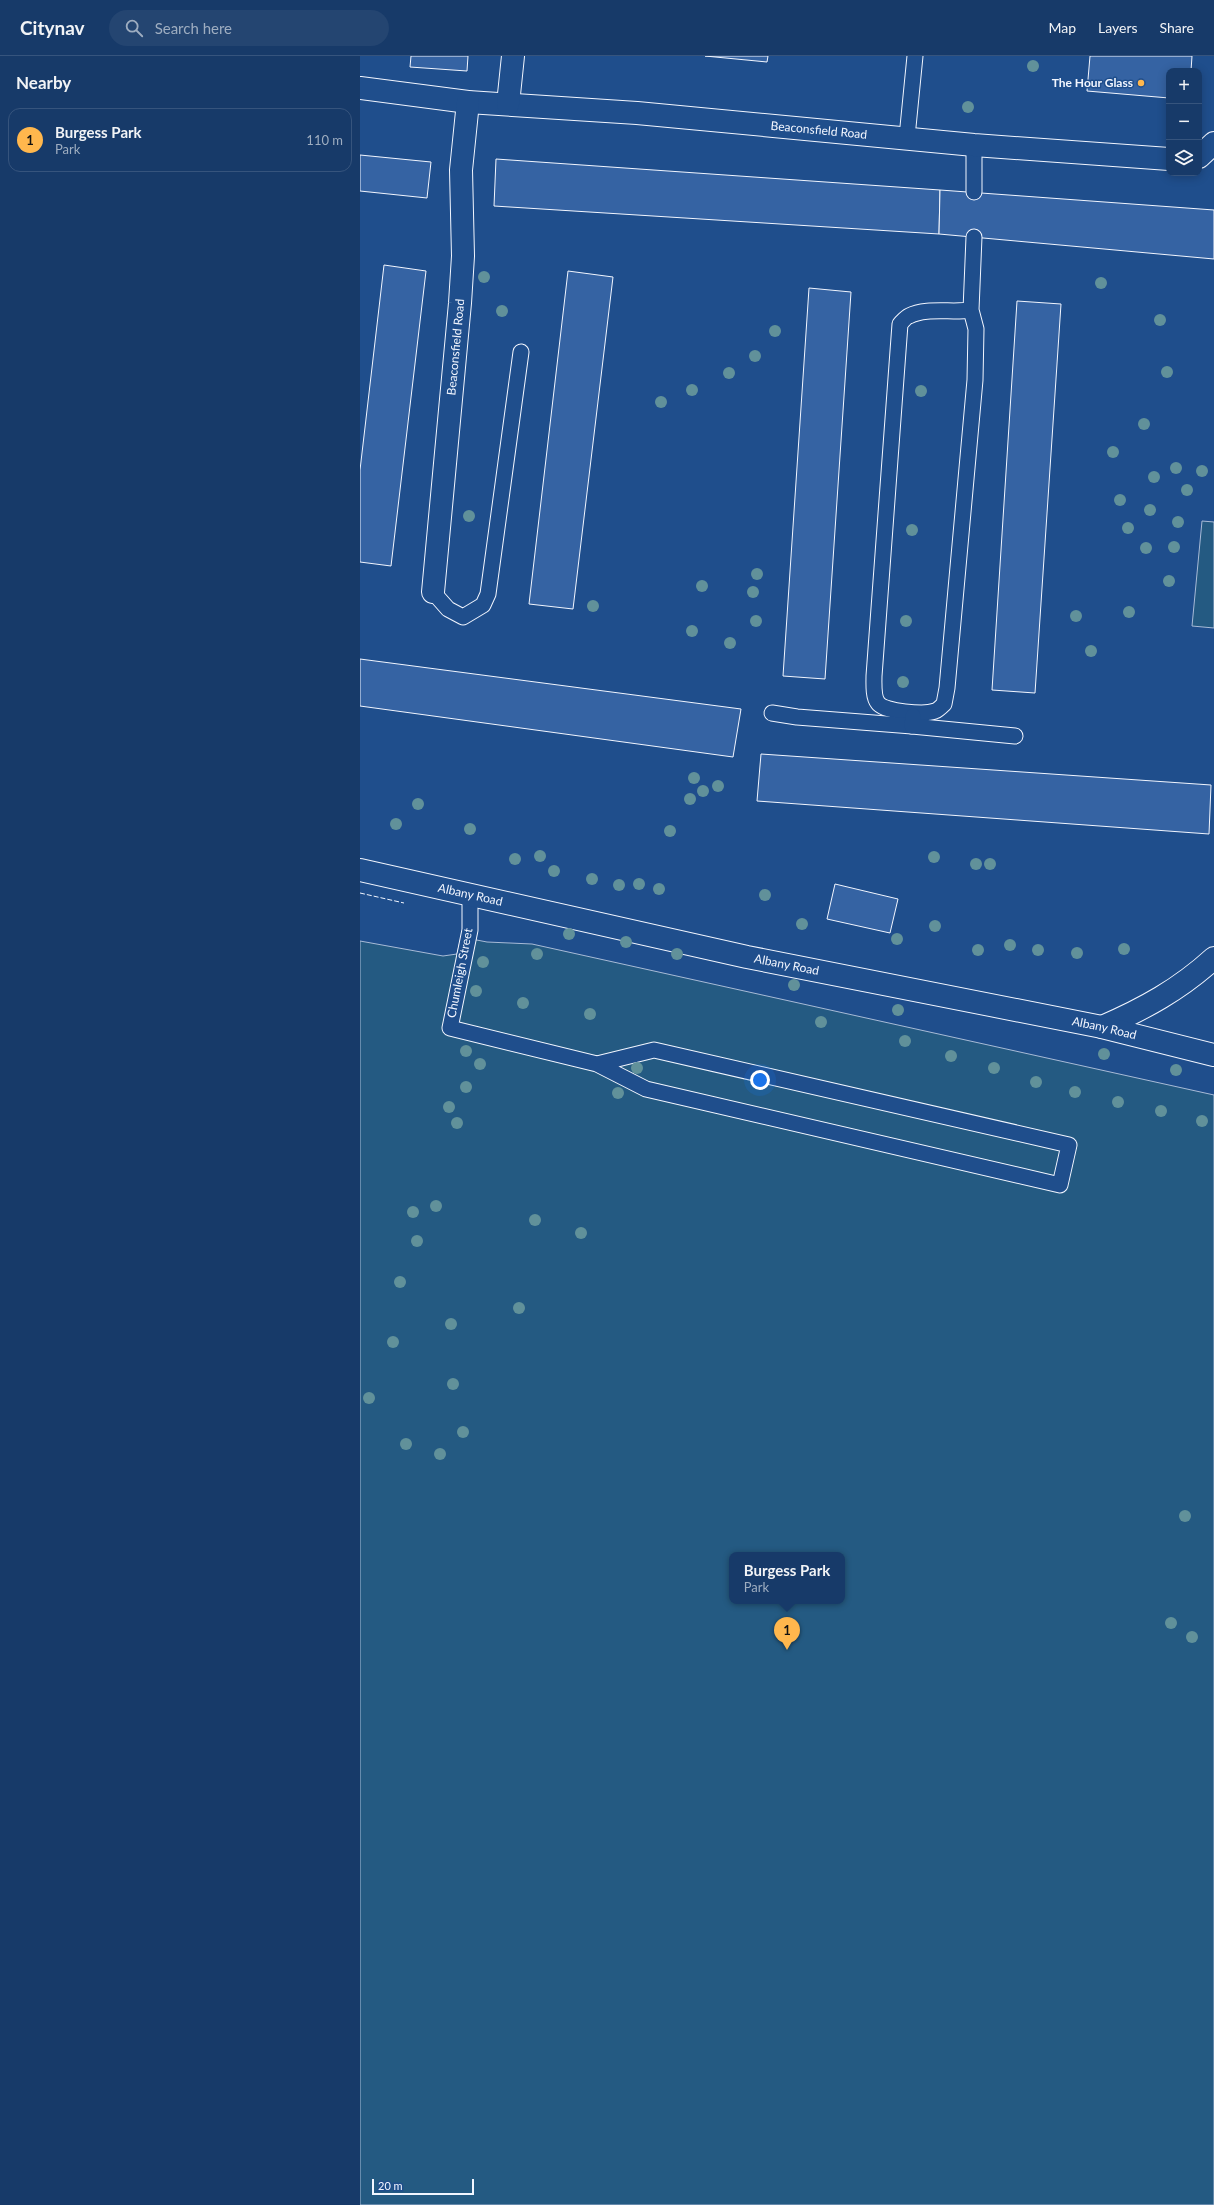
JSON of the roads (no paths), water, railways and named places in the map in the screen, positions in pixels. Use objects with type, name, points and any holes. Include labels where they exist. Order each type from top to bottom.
[{"type":"street","points":[[508,104],[512,56]]},
{"type":"street","name":"Beaconsfield Road","points":[[360,88],[468,102],[637,113],[907,137],[974,145],[1166,159]]},
{"type":"street","name":"Beaconsfield Road","points":[[433,592],[460,303],[463,256],[461,170],[468,102]]},
{"type":"street","points":[[1202,154],[1214,143]]},
{"type":"street","name":"Albany Road","points":[[360,870],[747,957],[1102,1027],[1214,1055]]},
{"type":"street","points":[[1102,1027],[1164,997],[1192,978],[1214,958]]},
{"type":"lane","points":[[907,137],[915,56]]},
{"type":"lane","points":[[974,145],[974,192]]},
{"type":"lane","points":[[971,310],[958,312],[922,312],[908,316],[900,324],[875,693],[878,703],[885,708],[899,711],[913,719],[934,712],[944,704],[948,688],[975,380],[976,329],[971,310],[974,237]]},
{"type":"lane","points":[[433,592],[448,609],[463,617],[483,605],[488,594],[521,352]]},
{"type":"lane","points":[[772,713],[797,717],[913,719],[1015,736]]},
{"type":"lane","name":"Chumleigh Street","points":[[470,894],[470,930],[450,1028],[597,1064]]},
{"type":"lane","points":[[654,1050],[1069,1145],[1060,1184],[646,1089],[597,1064],[654,1050]]},
{"type":"place","name":"The Hour Glass","points":[[1141,83]]},
{"type":"place","name":"Burgess Park","points":[[787,1650]]}]
